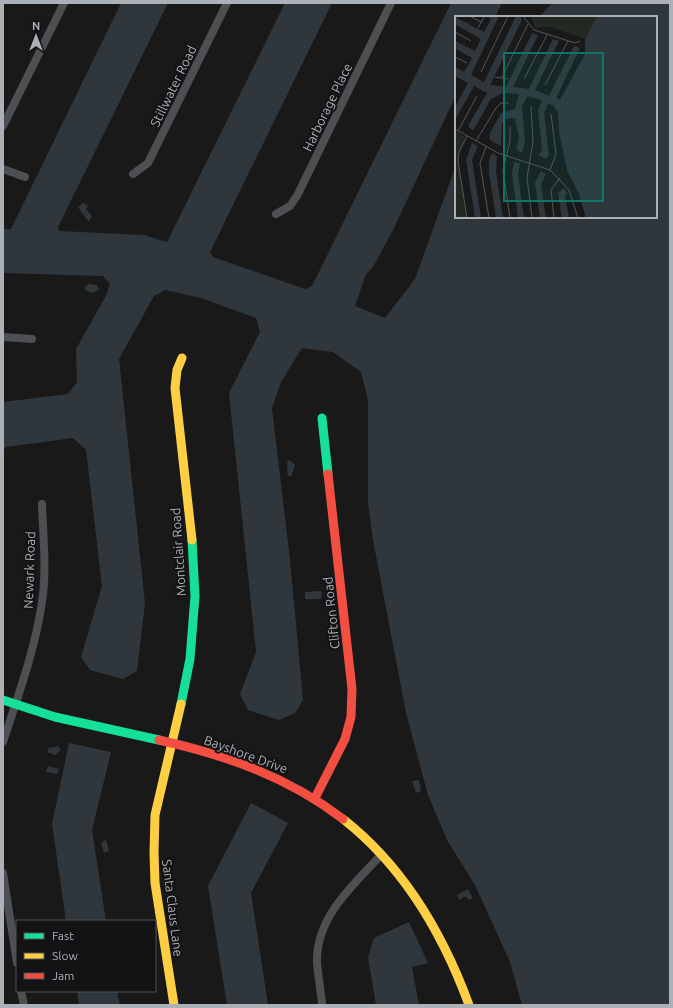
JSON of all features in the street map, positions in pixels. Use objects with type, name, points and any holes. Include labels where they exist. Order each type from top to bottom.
[{"type":"street","points":[[3,126],[64,3]]},
{"type":"street","name":"Stillwater Road","points":[[133,174],[148,164],[227,3]]},
{"type":"street","name":"Harborage Place","points":[[276,214],[290,206],[296,196],[391,3]]},
{"type":"street","points":[[3,169],[24,177]]},
{"type":"street","points":[[3,337],[32,339]]},
{"type":"street","name":"Montclair Road","points":[[173,744],[190,659],[195,596],[192,533],[175,388],[177,370],[182,358]]},
{"type":"street","name":"Clifton Road","points":[[315,798],[345,739],[351,717],[352,689],[322,418]]},
{"type":"street","name":"Newark Road","points":[[3,742],[30,658],[42,601],[44,558],[42,504]]},
{"type":"street","name":"Bayshore Drive","points":[[3,700],[59,718],[216,755],[268,773],[315,798],[352,826],[381,855],[409,888],[441,936],[463,984],[469,1005]]},
{"type":"street","name":"Santa Claus Lane","points":[[173,744],[155,815],[154,853],[155,883],[174,1005]]},
{"type":"street","points":[[322,1005],[317,961],[320,938],[325,925],[340,900],[381,855]]},
{"type":"street","points":[[3,873],[16,957]]},
{"type":"street","points":[[21,992],[24,1005]]},
{"type":"shaded area","points":[[121,3],[168,3],[58,227],[59,231],[144,235],[167,242],[285,3],[332,3],[210,252],[213,257],[305,289],[312,286],[451,3],[502,3],[496,16],[455,16],[455,97],[393,230],[373,267],[366,274],[355,306],[385,318],[415,279],[455,168],[455,218],[657,218],[657,16],[538,16],[541,15],[552,3],[670,3],[670,1005],[522,1005],[510,962],[475,885],[447,840],[428,795],[406,713],[373,540],[368,503],[368,400],[361,372],[333,352],[302,348],[281,382],[272,408],[290,560],[303,700],[295,713],[279,720],[248,710],[240,694],[256,652],[229,393],[260,332],[256,318],[201,298],[165,290],[154,296],[119,359],[145,603],[137,671],[123,679],[90,670],[81,657],[102,586],[86,450],[73,438],[6,447],[3,451],[3,402],[68,394],[77,382],[76,349],[106,296],[110,284],[103,276],[3,273],[3,229],[11,229]]},
{"type":"shaded area","points":[[83,203],[88,206],[86,209],[92,216],[89,221],[78,207]]},
{"type":"shaded area","points":[[88,284],[97,285],[99,290],[91,293],[84,289]]},
{"type":"shaded area","points":[[290,460],[295,465],[291,477],[288,475],[287,462]]},
{"type":"shaded area","points":[[305,592],[322,592],[321,599],[305,599]]},
{"type":"shaded area","points":[[69,743],[111,752],[92,830],[106,920],[66,920],[52,824]]},
{"type":"shaded area","points":[[58,746],[61,750],[55,755],[47,752],[49,748]]},
{"type":"shaded area","points":[[48,766],[59,769],[57,774],[46,772]]},
{"type":"shaded area","points":[[419,780],[421,791],[416,793],[412,781]]},
{"type":"shaded area","points":[[251,803],[288,823],[251,893],[268,1005],[227,1005],[208,886]]},
{"type":"shaded area","points":[[106,840],[109,851],[104,853],[101,843]]},
{"type":"shaded area","points":[[468,889],[473,898],[468,900],[466,896],[459,900],[457,895]]},
{"type":"shaded area","points":[[409,922],[428,963],[412,967],[419,1005],[376,1005],[368,957],[374,938]]},
{"type":"shaded area","points":[[77,992],[117,992],[120,1005],[79,1005]]},
{"type":"traffic: fast","points":[[322,418],[328,474]]},
{"type":"traffic: fast","points":[[181,704],[190,659],[195,596],[192,540]]},
{"type":"traffic: fast","points":[[3,700],[55,717],[159,740]]},
{"type":"traffic: slow","points":[[182,358],[177,370],[175,388],[192,540]]},
{"type":"traffic: slow","points":[[174,1005],[155,883],[154,853],[155,815],[181,704]]},
{"type":"traffic: slow","points":[[343,819],[365,838],[384,858],[419,903],[434,927],[447,953],[469,1005]]},
{"type":"traffic: jam","points":[[315,798],[345,739],[351,717],[352,689],[328,474]]},
{"type":"traffic: jam","points":[[159,740],[208,753],[256,769],[300,791],[343,819]]}]
